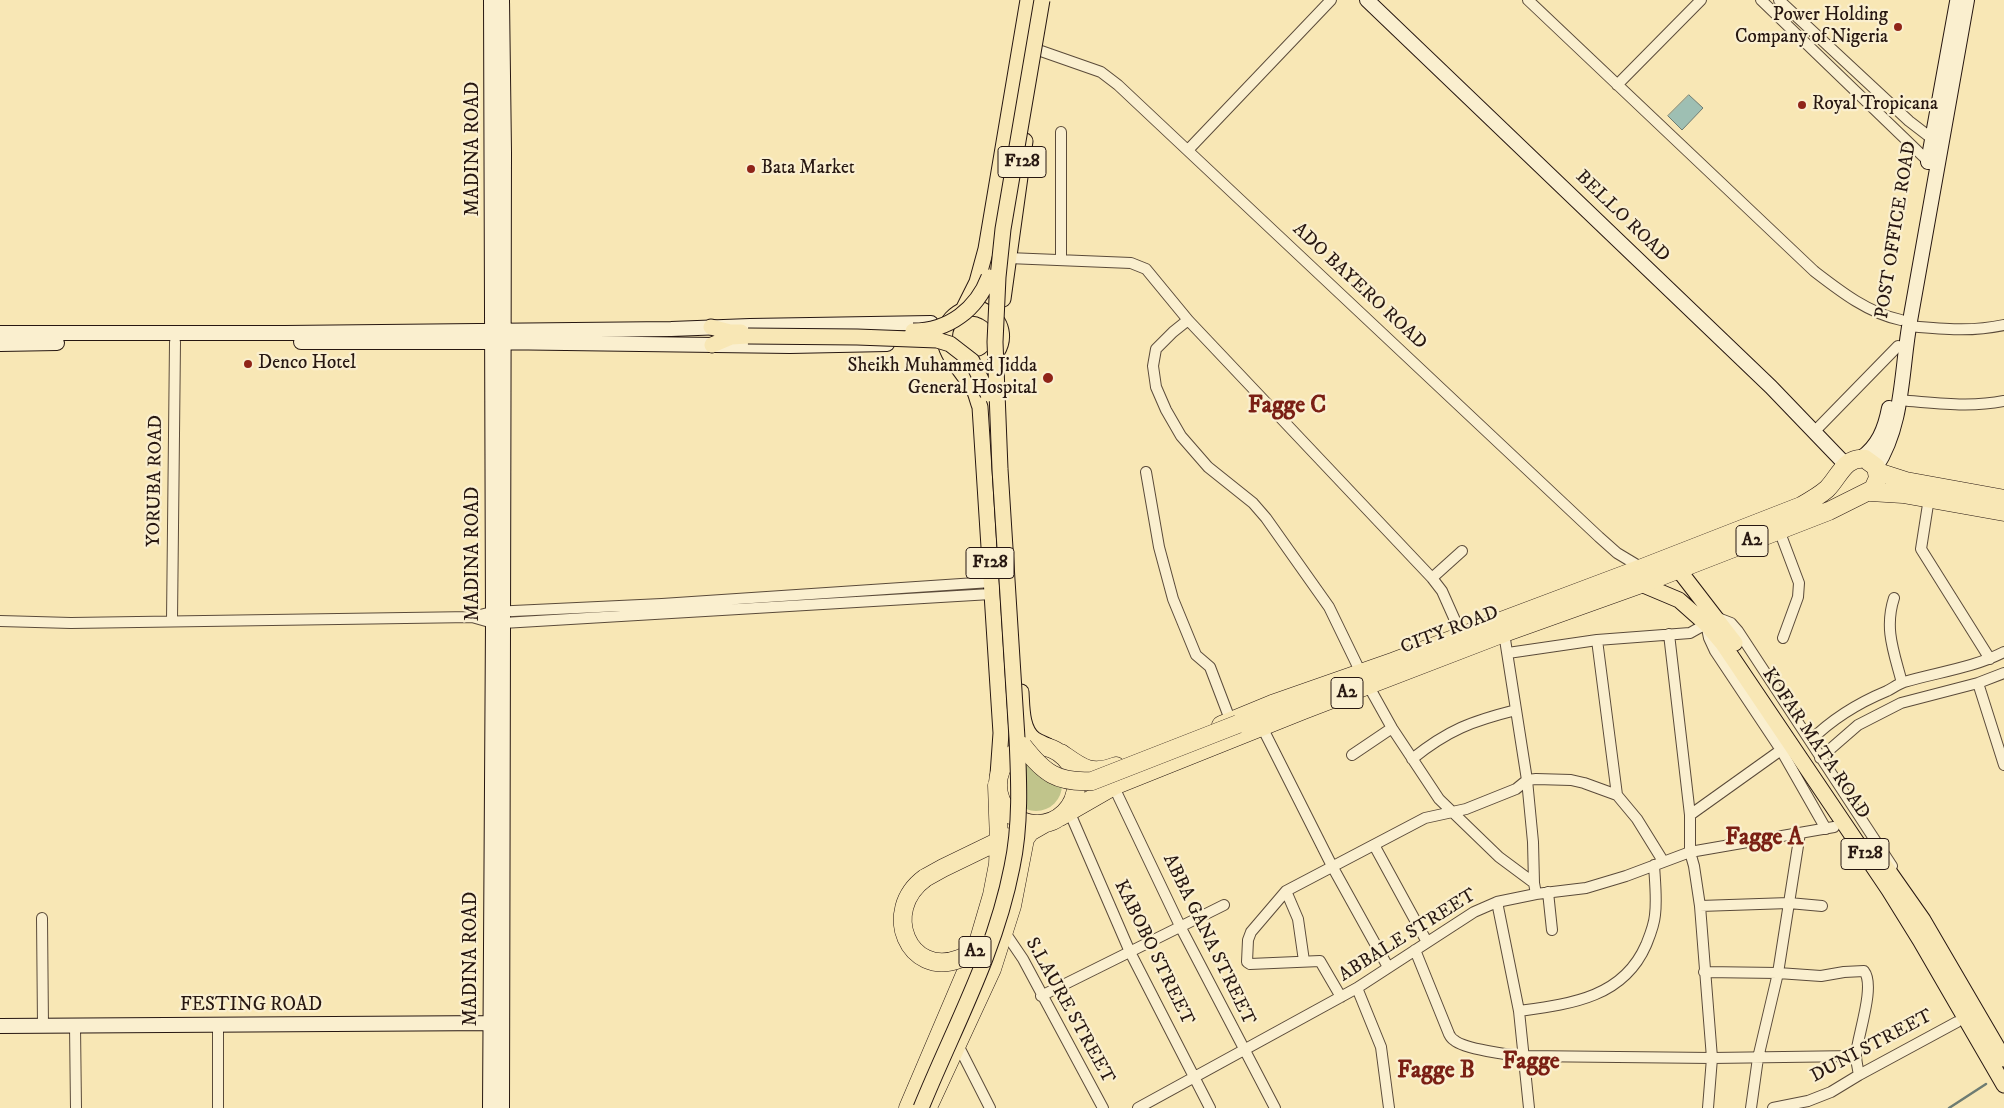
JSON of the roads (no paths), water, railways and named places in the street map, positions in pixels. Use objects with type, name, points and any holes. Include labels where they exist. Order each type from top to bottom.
[{"type":"highway","points":[[1877,469],[1876,484],[1866,493],[1855,494],[1845,487],[1842,481],[1850,464],[1869,460],[1877,469],[1906,481],[2004,499]]},
{"type":"highway","name":"CITY ROAD","points":[[1364,679],[1504,633],[1642,576],[1801,506],[1818,497],[1850,464]]},
{"type":"highway","name":"CITY ROAD","points":[[1051,819],[1114,786],[1257,720],[1364,679],[1462,636],[1642,576],[1678,569],[1828,511],[1866,493],[1890,492],[2004,512]]},
{"type":"highway","points":[[1051,819],[1016,819],[1004,807],[999,797],[998,780],[1005,761],[1017,750],[1032,745],[1054,750],[1088,770],[1106,770],[1234,723],[1257,720]]},
{"type":"highway","points":[[1020,742],[1042,769],[1057,778],[1076,782],[1092,781],[1234,723]]},
{"type":"highway","name":"A2","points":[[928,1108],[992,969],[1012,906],[1025,839],[1030,832],[1068,809],[1074,798],[1075,773],[1069,762],[1054,750]]},
{"type":"highway","name":"A2","points":[[908,1108],[977,946],[992,895],[998,864],[998,780]]},
{"type":"highway","points":[[982,944],[959,959],[949,961],[934,961],[920,955],[914,950],[905,935],[901,918],[908,896],[925,878],[943,868],[1051,819]]},
{"type":"main road","name":"MADINA ROAD","points":[[491,0],[498,337],[497,1023],[502,1108]]},
{"type":"main road","name":"MADINA ROAD","points":[[498,337],[504,131],[502,0]]},
{"type":"main road","name":"F128","points":[[949,321],[955,314],[963,310],[976,282],[986,249],[1028,0]]},
{"type":"main road","points":[[912,1108],[957,1009],[982,944],[997,896],[1009,827],[1011,782],[986,341],[989,276],[995,228],[1033,0]]},
{"type":"main road","points":[[921,1108],[983,968],[1005,899],[1013,865],[1018,828],[1020,742],[1000,469],[995,342],[998,277],[1003,230],[1042,0]]},
{"type":"main road","name":"F128","points":[[1048,0],[1027,128],[1000,325],[1002,340],[1002,400],[1022,710],[1028,733],[1034,739],[1054,750]]},
{"type":"main road","name":"BELLO ROAD","points":[[1367,0],[1765,381],[1814,432],[1850,464]]},
{"type":"main road","name":"POST OFFICE ROAD","points":[[1877,469],[1888,447],[1896,423],[1905,323],[1936,141],[1957,0]]},
{"type":"main road","name":"POST OFFICE ROAD","points":[[1936,141],[1967,0]]},
{"type":"main road","points":[[712,345],[748,334],[918,331],[938,328],[956,320],[967,312],[984,290],[989,276]]},
{"type":"main road","points":[[963,310],[980,309],[994,318],[1000,325]]},
{"type":"main road","points":[[0,344],[498,337],[711,327],[906,324],[949,321],[944,334],[950,354]]},
{"type":"main road","name":"POST OFFICE ROAD","points":[[1850,464],[1876,444],[1883,432],[1891,399],[1898,346],[1905,323]]},
{"type":"main road","points":[[711,327],[748,334],[937,340],[950,344],[972,361],[988,394]]},
{"type":"main road","points":[[0,333],[498,337],[712,345],[823,346],[911,344],[950,354],[961,364],[972,366],[992,359],[998,351],[1002,340]]},
{"type":"main road","name":"F128","points":[[950,354],[975,392],[980,407],[1000,733],[998,780]]},
{"type":"main road","name":"KOFAR MATA ROAD","points":[[1678,569],[1889,890],[2004,1085]]},
{"type":"main road","name":"KOFAR MATA ROAD","points":[[1642,576],[1715,624],[1922,920],[2004,1059]]},
{"type":"main road","name":"MADINA ROAD","points":[[490,1108],[497,1023]]},
{"type":"main road","name":"FESTING ROAD","points":[[0,1026],[497,1023]]},
{"type":"street","points":[[1188,150],[1331,0]]},
{"type":"street","points":[[1528,0],[1814,271],[1841,292],[1877,314],[1905,323],[1960,330],[2004,326]]},
{"type":"street","points":[[1617,85],[1701,0]]},
{"type":"street","points":[[1761,0],[1932,164]]},
{"type":"street","points":[[1779,0],[1909,121],[1936,141]]},
{"type":"street","name":"ADO BAYERO ROAD","points":[[1041,51],[1101,72],[1118,85],[1598,537],[1642,576]]},
{"type":"street","points":[[1825,60],[1834,51]]},
{"type":"street","points":[[1061,132],[1061,260]]},
{"type":"street","points":[[1008,258],[1138,264],[1146,269],[1188,320],[1432,578],[1442,592],[1462,636]]},
{"type":"street","points":[[1188,320],[1156,349],[1153,366],[1155,380],[1166,410],[1181,436],[1208,467],[1252,503],[1266,518],[1329,607],[1364,679],[1392,728],[1439,799],[1499,857],[1535,888]]},
{"type":"street","name":"YORUBA ROAD","points":[[172,620],[175,342]]},
{"type":"street","points":[[1814,432],[1898,346]]},
{"type":"street","points":[[1899,400],[1949,404],[2004,401]]},
{"type":"street","points":[[1146,472],[1159,547],[1174,600],[1196,656],[1210,667],[1234,723]]},
{"type":"street","points":[[1929,498],[1921,549],[1990,659]]},
{"type":"street","points":[[1779,530],[1799,583],[1798,597],[1784,638]]},
{"type":"street","points":[[1432,578],[1462,551]]},
{"type":"street","points":[[0,621],[71,623],[172,620],[498,617],[662,604],[991,588]]},
{"type":"street","points":[[1894,598],[1889,614],[1889,630],[1902,683]]},
{"type":"street","points":[[1508,654],[1597,640],[1690,633],[1715,624],[1731,623],[1928,921],[2004,1048]]},
{"type":"street","points":[[1690,815],[1781,750],[1709,638],[1715,624]]},
{"type":"street","points":[[1504,633],[1527,780],[1535,888]]},
{"type":"street","points":[[1669,634],[1690,815],[1690,852],[1700,906],[1712,1058],[1708,1108]]},
{"type":"street","points":[[1597,640],[1617,796]]},
{"type":"street","points":[[1810,741],[1827,724],[1868,698],[1902,683],[1990,659],[2004,652]]},
{"type":"street","points":[[1820,758],[1858,725],[1901,703],[1978,684],[2004,673]]},
{"type":"street","points":[[1978,684],[2004,766]]},
{"type":"street","points":[[1412,759],[1436,740],[1466,725],[1516,710]]},
{"type":"street","points":[[1257,720],[1332,866],[1388,967]]},
{"type":"street","points":[[1352,754],[1392,728]]},
{"type":"street","name":"ABBALE STREET","points":[[1138,1108],[1244,1052],[1357,988],[1474,912],[1497,902],[1535,888],[1548,892],[1586,888],[1626,876],[1690,852],[1830,828],[1781,750]]},
{"type":"street","name":"ABBA GANA STREET","points":[[1106,770],[1181,928],[1244,1052],[1275,1108]]},
{"type":"street","points":[[1341,997],[1322,963],[1317,960],[1250,964],[1246,959],[1251,932],[1286,891],[1425,818],[1466,809],[1516,789],[1527,780],[1571,780],[1584,783],[1617,796],[1637,820],[1659,863],[1652,931],[1641,957],[1628,975],[1609,987],[1586,998],[1520,1011]]},
{"type":"street","name":"KABOBO STREET","points":[[1051,819],[1130,952],[1210,1108]]},
{"type":"street","points":[[1751,1108],[1758,1058],[1778,973],[1800,833]]},
{"type":"street","points":[[1374,845],[1427,942]]},
{"type":"street","points":[[1286,891],[1298,918],[1304,961]]},
{"type":"street","points":[[1548,892],[1552,930]]},
{"type":"street","points":[[1497,902],[1520,1011],[1529,1108]]},
{"type":"street","points":[[1700,906],[1789,903],[1822,906]]},
{"type":"street","points":[[1041,996],[1224,905]]},
{"type":"street","points":[[42,918],[43,1026]]},
{"type":"street","name":"S.LAURE STREET","points":[[1004,931],[1023,959],[1041,996],[1103,1108]]},
{"type":"street","points":[[1415,950],[1449,1034],[1454,1040],[1506,1054],[1524,1056],[1712,1058],[1856,1056]]},
{"type":"street","points":[[1704,972],[1778,973],[1822,976],[1844,972],[1861,971],[1866,973],[1868,976],[1867,995],[1856,1056],[1859,1075]]},
{"type":"street","points":[[1357,988],[1381,1047],[1389,1108]]},
{"type":"street","name":"DUNI STREET","points":[[1772,1108],[1808,1101],[1831,1092],[1957,1022]]},
{"type":"street","points":[[218,1025],[218,1108]]},
{"type":"street","points":[[75,1026],[76,1108]]},
{"type":"street","points":[[958,1045],[990,1108]]},
{"type":"water","points":[[1689,95],[1703,108],[1682,130],[1668,116]]},
{"type":"waterway","points":[[1949,1108],[1986,1084]]},
{"type":"place","name":"Power Holding Company of Nigeria","points":[[1898,27]]},
{"type":"place","name":"Royal Tropicana","points":[[1802,105]]},
{"type":"place","name":"Bata Market","points":[[751,169]]},
{"type":"place","name":"Denco Hotel","points":[[248,364]]},
{"type":"place","name":"Sheikh Muhammed Jidda General Hospital","points":[[1048,378]]},
{"type":"district","name":"Fagge C","points":[[1287,407]]},
{"type":"district","name":"Fagge A","points":[[1764,839]]},
{"type":"district","name":"Fagge","points":[[1531,1063]]},
{"type":"district","name":"Fagge B","points":[[1436,1072]]}]
